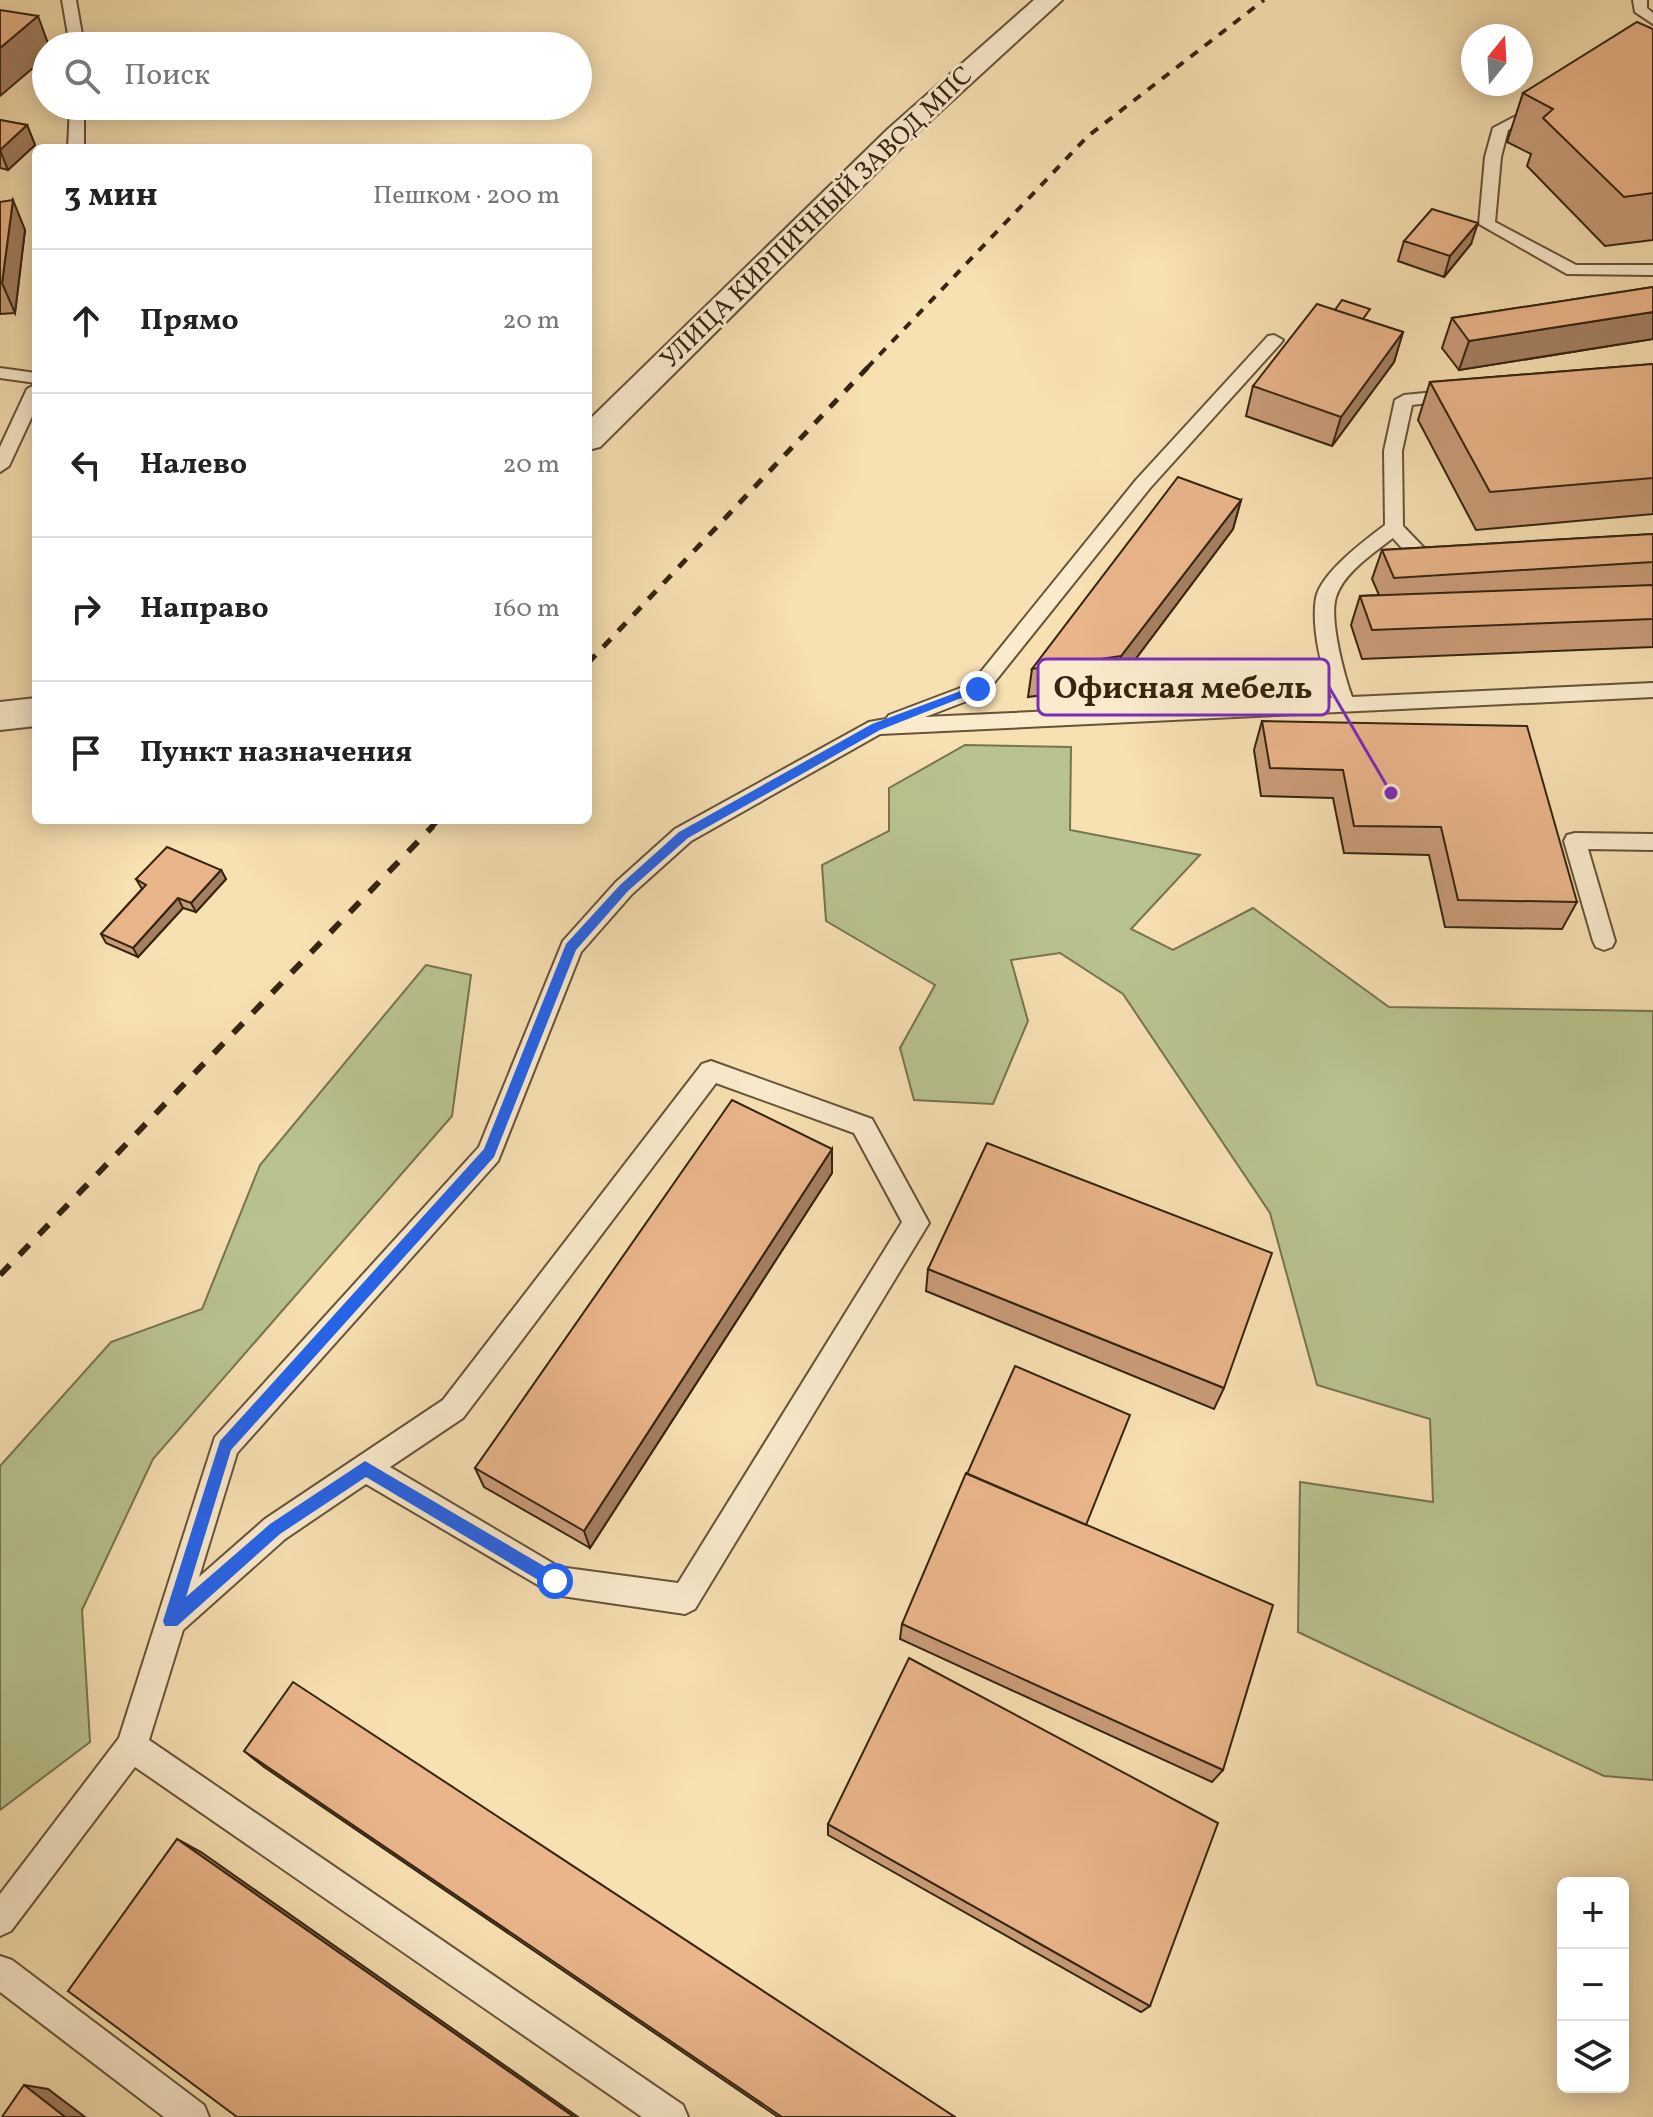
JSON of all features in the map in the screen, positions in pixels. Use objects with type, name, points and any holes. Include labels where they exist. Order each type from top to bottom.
[{"type":"street","name":"УЛИЦА КИРПИЧНЫЙ ЗАВОД МПС","points":[[592,436],[898,135],[1049,0]]},
{"type":"street","points":[[0,716],[32,712]]},
{"type":"lane","points":[[69,0],[75,32]]},
{"type":"lane","points":[[1640,0],[1640,9],[1653,20]]},
{"type":"lane","points":[[1551,100],[1501,128],[1493,157],[1487,224],[1573,270],[1653,270]]},
{"type":"lane","points":[[76,144],[77,120]]},
{"type":"lane","points":[[0,1920],[132,1746],[225,1446],[489,1153],[571,947],[624,888],[683,835],[876,727],[978,689],[1143,484],[1274,340]]},
{"type":"lane","points":[[0,373],[32,377]]},
{"type":"lane","points":[[1452,555],[1421,557],[1394,527],[1393,451],[1404,400],[1482,392]]},
{"type":"lane","points":[[0,466],[32,398]]},
{"type":"lane","points":[[1344,704],[1329,661],[1326,597],[1350,562],[1394,527]]},
{"type":"lane","points":[[876,727],[1653,690]]},
{"type":"lane","points":[[1604,941],[1575,841],[1653,842]]},
{"type":"lane","points":[[171,1621],[275,1529],[365,1468],[453,1409],[711,1071],[863,1126],[916,1223],[685,1599],[555,1581],[365,1468]]},
{"type":"lane","points":[[132,1746],[671,2117]]},
{"type":"lane","points":[[0,1972],[192,2117]]},
{"type":"green space","points":[[965,745],[1071,747],[1070,830],[1200,855],[1131,929],[1173,950],[1253,908],[1389,1007],[1653,1011],[1653,1780],[1604,1776],[1298,1632],[1300,1482],[1433,1502],[1430,1419],[1317,1385],[1270,1213],[1123,994],[1060,953],[1011,960],[1028,1021],[993,1104],[914,1100],[900,1048],[935,985],[826,921],[822,865],[889,831],[889,788]]},
{"type":"green space","points":[[426,965],[471,975],[452,1116],[153,1459],[82,1610],[90,1742],[0,1810],[0,1466],[111,1342],[202,1309],[260,1165]]},
{"type":"building","points":[[0,10],[38,16],[0,48]]},
{"type":"building","points":[[1637,22],[1653,29],[1653,193],[1624,197],[1543,118],[1553,109],[1529,96],[1533,96],[1533,87]]},
{"type":"building","points":[[0,120],[27,125],[0,150]]},
{"type":"building","points":[[13,200],[2,283],[0,283],[0,202]]},
{"type":"building","points":[[1432,209],[1478,223],[1450,256],[1404,241]]},
{"type":"building","points":[[1653,287],[1653,312],[1469,341],[1452,318]]},
{"type":"building","points":[[1342,300],[1370,309],[1363,319],[1335,310]]},
{"type":"building","points":[[1317,304],[1403,332],[1341,417],[1253,386]]},
{"type":"building","points":[[1653,364],[1653,478],[1490,492],[1430,382]]},
{"type":"building","points":[[1178,477],[1241,500],[1121,656],[1032,669]]},
{"type":"building","points":[[1653,534],[1653,562],[1394,578],[1382,550]]},
{"type":"building","points":[[1653,585],[1653,619],[1372,630],[1360,596]]},
{"type":"building","points":[[1262,721],[1527,726],[1577,902],[1458,900],[1441,827],[1354,826],[1343,770],[1270,768]]},
{"type":"building","points":[[167,847],[221,870],[191,903],[178,898],[133,948],[101,934],[146,885],[136,879]]},
{"type":"building","points":[[732,1100],[832,1149],[584,1531],[475,1468]]},
{"type":"building","points":[[987,1143],[1272,1253],[1224,1388],[928,1269]]},
{"type":"building","points":[[1015,1366],[1130,1415],[1086,1525],[967,1474]]},
{"type":"building","points":[[966,1473],[1273,1605],[1223,1770],[902,1624]]},
{"type":"building","points":[[909,1658],[1218,1823],[1150,2006],[828,1824]]},
{"type":"building","points":[[293,1682],[955,2117],[782,2117],[244,1751]]},
{"type":"building","points":[[177,1839],[574,2117],[237,2117],[68,1991]]},
{"type":"building","points":[[24,2085],[65,2117],[2,2117]]},
{"type":"railway","points":[[867,368],[1088,136],[1264,0]]},
{"type":"railway","points":[[592,659],[869,366]]},
{"type":"railway","points":[[431,828],[434,824]]},
{"type":"railway","points":[[0,1275],[433,826]]},
{"type":"place","name":"Офисная мебель","points":[[1391,793]]},
{"type":"route","points":[[555,1581],[365,1468],[275,1529],[171,1621],[225,1446],[489,1153],[571,947],[624,888],[683,835],[876,727],[978,689]]}]
